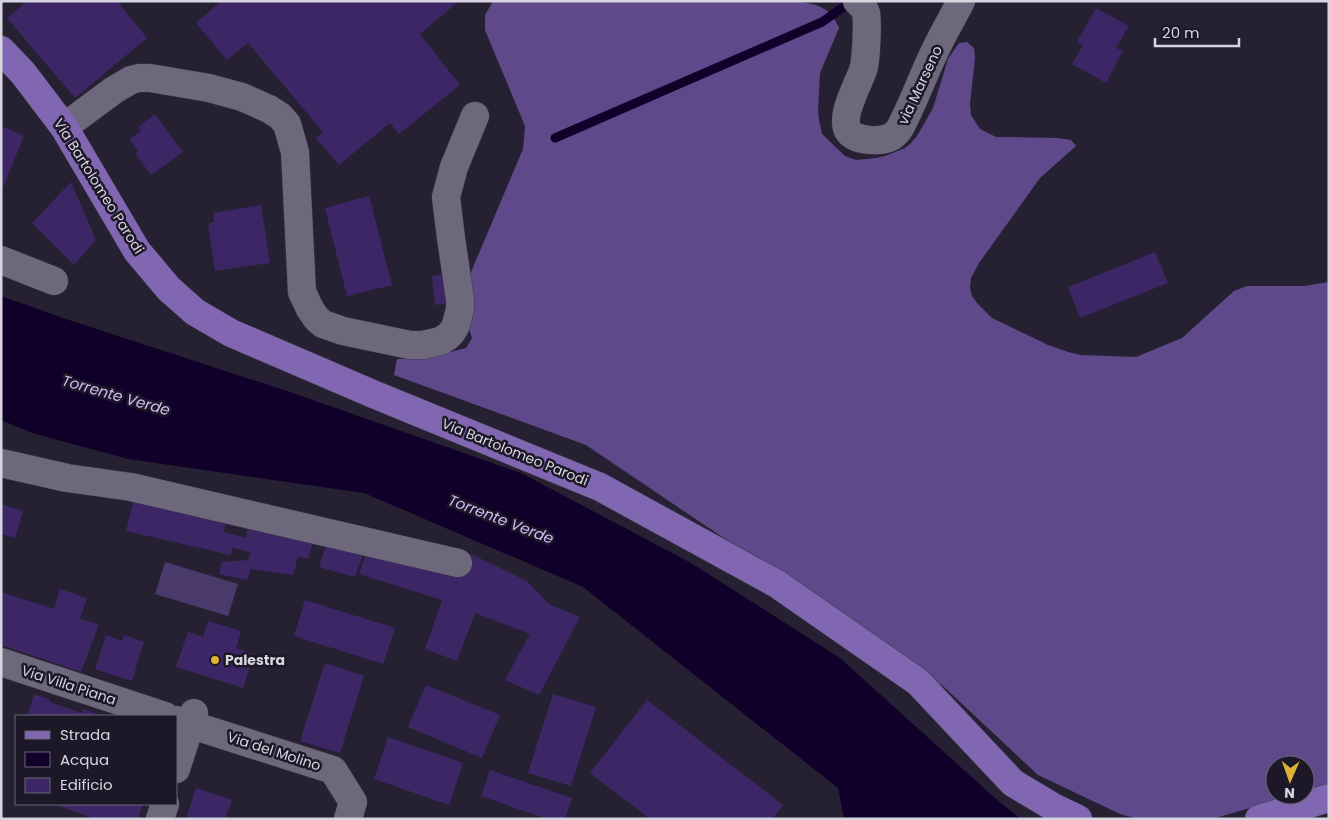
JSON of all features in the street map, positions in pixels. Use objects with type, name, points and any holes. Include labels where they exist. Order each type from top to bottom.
[{"type":"main road","name":"Via Bartolomeo Parodi","points":[[1,50],[23,73],[64,127],[137,251],[169,289],[195,312],[240,337],[600,487],[777,584],[918,682],[1013,783],[1055,808],[1078,819]]},
{"type":"main road","points":[[1259,819],[1329,798]]},
{"type":"street","name":"via Marseno","points":[[857,1],[866,13],[867,39],[864,66],[846,113],[846,126],[848,132],[854,136],[870,140],[880,140],[890,138],[899,130],[933,54],[961,1]]},
{"type":"street","points":[[64,127],[114,90],[131,80],[139,78],[150,78],[209,88],[269,109],[280,116],[287,124],[295,152],[302,292],[312,314],[323,324],[343,331],[410,345],[423,345],[432,344],[447,337],[456,325],[460,299],[446,197],[454,167],[475,116]]},
{"type":"street","points":[[1,260],[54,281]]},
{"type":"street","points":[[1,462],[67,478],[131,487],[458,564]]},
{"type":"street","name":"Via Villa Piana","points":[[1,662],[162,715]]},
{"type":"street","points":[[178,760],[187,719]]},
{"type":"street","name":"Via del Molino","points":[[187,719],[333,770],[353,802],[348,819]]},
{"type":"street","points":[[160,819],[165,805]]},
{"type":"shaded area","points":[[493,1],[791,1],[820,7],[831,14],[839,28],[820,73],[818,111],[822,134],[845,156],[856,160],[885,156],[905,148],[911,143],[933,108],[948,59],[959,43],[967,42],[974,48],[975,58],[970,104],[971,115],[980,129],[996,137],[1058,138],[1071,140],[1076,146],[1040,178],[979,263],[971,278],[970,288],[972,296],[992,318],[1048,345],[1068,352],[1081,355],[1136,357],[1182,338],[1234,291],[1247,286],[1304,286],[1329,282],[1329,785],[1315,789],[1315,755],[1265,755],[1265,804],[1212,819],[1139,819],[1120,814],[1038,775],[943,686],[586,445],[394,375],[397,359],[424,359],[466,348],[472,338],[462,306],[471,272],[523,149],[525,126],[485,30],[485,15]]},
{"type":"shaded area","points":[[165,562],[238,584],[228,616],[155,594]]},
{"type":"water","name":"Torrente Verde","points":[[1,296],[290,392],[521,473],[691,563],[840,658],[996,799],[1021,819],[844,819],[838,788],[583,587],[364,493],[128,459],[32,433],[1,420]]},
{"type":"building","points":[[27,1],[117,1],[147,38],[75,98],[7,18]]},
{"type":"building","points":[[221,1],[459,1],[420,34],[460,85],[399,134],[390,123],[339,165],[316,138],[323,132],[248,43],[227,60],[196,23]]},
{"type":"building","points":[[1096,8],[1129,26],[1116,48],[1123,51],[1106,83],[1072,64],[1083,45],[1077,42]]},
{"type":"building","points":[[155,114],[183,152],[151,175],[135,153],[138,151],[129,139],[141,131],[138,127]]},
{"type":"building","points":[[1,126],[24,136],[1,192]]},
{"type":"building","points":[[71,182],[96,240],[74,265],[32,223]]},
{"type":"building","points":[[369,196],[392,285],[347,296],[325,208]]},
{"type":"building","points":[[261,205],[270,263],[215,271],[208,224],[214,222],[213,213]]},
{"type":"building","points":[[1155,252],[1168,283],[1080,318],[1068,287]]},
{"type":"building","points":[[448,274],[451,303],[435,305],[432,276]]},
{"type":"building","points":[[134,499],[226,522],[224,532],[246,538],[249,521],[314,539],[308,559],[298,557],[293,575],[251,569],[247,580],[219,574],[222,562],[248,560],[251,552],[232,548],[231,555],[126,531]]},
{"type":"building","points":[[1,504],[23,511],[15,538],[1,534]]},
{"type":"building","points":[[329,537],[365,548],[355,577],[319,567]]},
{"type":"building","points":[[368,548],[464,570],[471,554],[527,581],[549,604],[580,617],[539,695],[505,680],[530,634],[475,613],[457,661],[425,649],[442,600],[359,574]]},
{"type":"building","points":[[60,589],[87,598],[80,619],[99,624],[81,672],[1,645],[1,592],[54,609]]},
{"type":"building","points":[[305,600],[395,628],[383,664],[294,636]]},
{"type":"building","name":"Palestra","points":[[208,621],[241,631],[236,648],[254,654],[243,688],[176,667],[188,632],[203,637]]},
{"type":"building","points":[[106,635],[122,641],[124,635],[144,642],[132,681],[95,669]]},
{"type":"building","points":[[325,663],[364,676],[340,753],[300,741]]},
{"type":"building","points":[[426,685],[500,715],[482,758],[408,727]]},
{"type":"building","points":[[34,694],[50,700],[49,702],[82,713],[83,709],[101,715],[27,715]]},
{"type":"building","points":[[553,694],[596,707],[571,786],[528,773]]},
{"type":"building","points":[[647,700],[783,805],[772,819],[650,819],[590,773]]},
{"type":"building","points":[[388,737],[463,763],[449,805],[374,779]]},
{"type":"building","points":[[490,770],[572,798],[565,819],[547,819],[481,796]]},
{"type":"building","points":[[196,788],[232,800],[225,819],[186,819]]},
{"type":"building","points":[[56,805],[143,805],[138,819],[96,819]]},
{"type":"waterway","points":[[555,138],[822,22],[852,1]]},
{"type":"place","name":"Palestra","points":[[215,660]]}]
